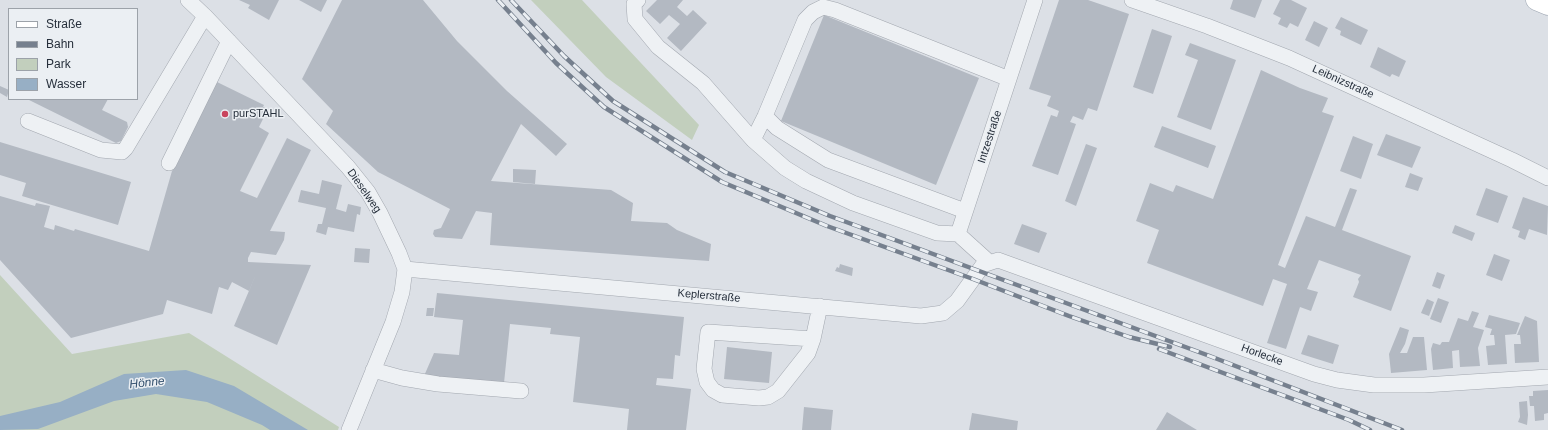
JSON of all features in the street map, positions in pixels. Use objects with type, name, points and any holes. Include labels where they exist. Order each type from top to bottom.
[{"type":"main road","points":[[1536,0],[1548,5]]},
{"type":"street","name":"Dieselweg","points":[[188,0],[229,41],[342,161],[368,192],[392,237],[405,269],[402,292],[392,322],[349,430]]},
{"type":"street","points":[[638,0],[634,4],[635,19],[658,47],[703,83],[753,140],[785,168],[806,181],[853,203],[937,233],[958,234],[989,262]]},
{"type":"street","name":"Intzestraße","points":[[958,234],[1035,0]]},
{"type":"street","name":"Leibnizstraße","points":[[1132,0],[1207,26],[1289,58],[1548,178]]},
{"type":"street","points":[[753,140],[765,116],[805,20],[813,12],[822,7],[835,10],[1009,79]]},
{"type":"street","points":[[28,121],[101,150],[122,152],[126,148],[205,16]]},
{"type":"street","points":[[169,163],[229,41]]},
{"type":"street","points":[[765,116],[777,128],[828,160],[965,211]]},
{"type":"street","name":"Horlecke","points":[[989,262],[998,260],[1314,374],[1338,380],[1374,385],[1424,385],[1548,377]]},
{"type":"street","name":"Keplerstraße","points":[[405,269],[921,316],[943,313],[957,301],[978,270],[989,262]]},
{"type":"street","points":[[813,339],[708,332],[704,369],[707,382],[713,390],[722,395],[758,398],[768,397],[778,391],[808,353],[813,339],[820,306]]},
{"type":"street","points":[[373,370],[402,378],[438,384],[521,391]]},
{"type":"green space","points":[[531,0],[582,0],[699,125],[692,140],[606,77]]},
{"type":"green space","points":[[0,275],[72,354],[189,333],[339,427],[338,430],[0,430]]},
{"type":"water","name":"Hönne","points":[[186,370],[234,386],[308,430],[270,430],[262,425],[207,402],[156,394],[114,401],[38,429],[0,430],[0,416],[60,402],[124,374]]},
{"type":"building","points":[[239,0],[279,0],[269,20],[248,8],[250,5]]},
{"type":"building","points":[[299,0],[327,0],[321,12]]},
{"type":"building","points":[[342,0],[423,0],[457,41],[507,91],[567,144],[556,156],[521,124],[491,181],[611,190],[633,203],[631,221],[667,223],[677,230],[711,244],[709,261],[490,245],[492,213],[476,211],[462,239],[435,237],[433,234],[434,230],[441,228],[450,209],[378,172],[326,124],[333,111],[302,79]]},
{"type":"building","points":[[657,0],[683,0],[677,7],[687,16],[693,10],[707,23],[681,51],[667,38],[680,24],[669,15],[660,24],[646,11]]},
{"type":"building","points":[[1059,0],[1088,0],[1129,14],[1097,111],[1088,108],[1083,120],[1073,116],[1070,122],[1076,124],[1058,175],[1032,166],[1051,115],[1057,117],[1059,111],[1047,106],[1051,96],[1029,89]]},
{"type":"building","points":[[1233,0],[1262,0],[1255,18],[1230,9]]},
{"type":"building","points":[[1280,0],[1291,0],[1307,8],[1298,27],[1290,23],[1287,28],[1278,24],[1281,18],[1273,14]]},
{"type":"building","points":[[824,15],[979,78],[936,185],[781,121]]},
{"type":"building","points":[[1341,17],[1368,30],[1361,45],[1340,35],[1341,31],[1335,28]]},
{"type":"building","points":[[1314,21],[1328,28],[1319,47],[1305,40]]},
{"type":"building","points":[[1152,29],[1172,36],[1153,94],[1133,87]]},
{"type":"building","points":[[1190,43],[1236,60],[1211,130],[1177,117],[1198,60],[1185,55]]},
{"type":"building","points":[[1378,47],[1406,61],[1399,77],[1392,74],[1390,77],[1370,67]]},
{"type":"building","points":[[1261,70],[1300,88],[1328,98],[1322,112],[1334,116],[1278,265],[1285,268],[1306,216],[1335,227],[1350,188],[1357,190],[1342,230],[1411,256],[1391,311],[1353,297],[1359,282],[1358,279],[1361,275],[1319,260],[1307,289],[1318,292],[1311,311],[1300,307],[1286,349],[1267,343],[1287,284],[1273,279],[1263,306],[1147,263],[1159,230],[1136,221],[1150,183],[1173,192],[1176,185],[1213,199]]},
{"type":"building","points":[[217,82],[264,105],[263,107],[268,109],[259,127],[269,133],[240,191],[257,198],[287,138],[311,150],[270,231],[285,232],[284,240],[276,255],[251,252],[248,258],[248,262],[311,265],[277,345],[234,326],[249,291],[232,282],[228,290],[219,287],[212,314],[167,300],[163,314],[71,338],[0,260],[0,196],[35,206],[36,203],[50,206],[44,227],[54,230],[55,225],[74,231],[75,229],[149,251],[172,171]]},
{"type":"building","points":[[0,86],[8,90],[7,97],[0,93]]},
{"type":"building","points":[[29,100],[107,100],[102,110],[127,122],[128,127],[121,141],[116,143]]},
{"type":"building","points":[[1162,126],[1216,146],[1208,168],[1154,147]]},
{"type":"building","points":[[1386,134],[1421,147],[1412,168],[1377,155]]},
{"type":"building","points":[[1353,136],[1373,144],[1361,179],[1340,171]]},
{"type":"building","points":[[0,142],[131,182],[118,225],[22,196],[26,183],[0,175]]},
{"type":"building","points":[[1086,144],[1097,148],[1076,206],[1065,201]]},
{"type":"building","points":[[513,169],[536,170],[535,184],[513,182]]},
{"type":"building","points":[[1410,173],[1423,178],[1418,191],[1405,187]]},
{"type":"building","points":[[322,180],[342,185],[336,209],[346,212],[348,204],[361,207],[360,215],[357,214],[354,232],[328,227],[326,235],[316,232],[318,224],[322,224],[326,208],[298,202],[301,190],[319,194]]},
{"type":"building","points":[[1486,188],[1508,196],[1498,223],[1476,215]]},
{"type":"building","points":[[1523,197],[1548,206],[1547,235],[1529,229],[1525,240],[1518,237],[1520,231],[1512,228]]},
{"type":"building","points":[[1022,224],[1047,233],[1039,253],[1014,244]]},
{"type":"building","points":[[1455,225],[1475,233],[1472,241],[1452,233]]},
{"type":"building","points":[[355,248],[370,249],[369,263],[354,262]]},
{"type":"building","points":[[1494,254],[1510,260],[1502,281],[1486,275]]},
{"type":"building","points":[[840,264],[853,268],[852,276],[835,271],[837,267],[839,268]]},
{"type":"building","points":[[1437,272],[1445,275],[1440,289],[1432,286]]},
{"type":"building","points":[[437,293],[684,317],[680,356],[675,355],[673,379],[657,378],[656,385],[691,389],[686,430],[627,430],[629,409],[573,402],[580,337],[550,334],[551,328],[510,324],[504,383],[424,376],[434,353],[459,355],[463,320],[434,317]]},
{"type":"building","points":[[1438,298],[1449,302],[1441,323],[1430,319]]},
{"type":"building","points":[[1427,299],[1434,302],[1429,316],[1421,313]]},
{"type":"building","points":[[427,308],[434,308],[433,316],[426,316]]},
{"type":"building","points":[[1472,311],[1479,313],[1473,327],[1484,330],[1478,348],[1480,366],[1460,367],[1459,350],[1452,351],[1453,368],[1433,370],[1431,349],[1433,343],[1440,345],[1442,342],[1449,342],[1458,318],[1468,321]]},
{"type":"building","points":[[1489,315],[1520,323],[1516,334],[1505,335],[1507,364],[1488,365],[1486,346],[1495,345],[1494,335],[1490,335],[1492,329],[1485,327]]},
{"type":"building","points":[[1525,316],[1537,321],[1539,362],[1515,363],[1514,344],[1521,344],[1520,335],[1517,335]]},
{"type":"building","points":[[1400,327],[1409,330],[1405,344],[1400,353],[1407,353],[1413,337],[1424,337],[1427,370],[1391,373],[1389,354]]},
{"type":"building","points":[[1308,335],[1339,345],[1333,364],[1301,354]]},
{"type":"building","points":[[727,347],[772,352],[769,383],[724,379]]},
{"type":"building","points":[[1548,390],[1548,413],[1544,414],[1544,420],[1535,421],[1534,406],[1530,406],[1529,396],[1533,396],[1533,391]]},
{"type":"building","points":[[1527,401],[1527,425],[1518,422],[1520,417],[1519,402]]},
{"type":"building","points":[[804,407],[833,410],[831,430],[802,430]]},
{"type":"building","points":[[1167,412],[1197,430],[1156,430]]},
{"type":"building","points":[[972,413],[1018,421],[1017,430],[969,430]]},
{"type":"railway","points":[[498,0],[556,63],[604,107],[722,182],[827,226],[973,279],[1069,316],[1129,337],[1170,347]]},
{"type":"railway","points":[[511,0],[564,56],[613,101],[725,172],[830,216],[1207,355],[1402,430]]},
{"type":"railway","points":[[1159,349],[1349,420],[1370,430]]},
{"type":"place","name":"purSTAHL","points":[[225,114]]}]
